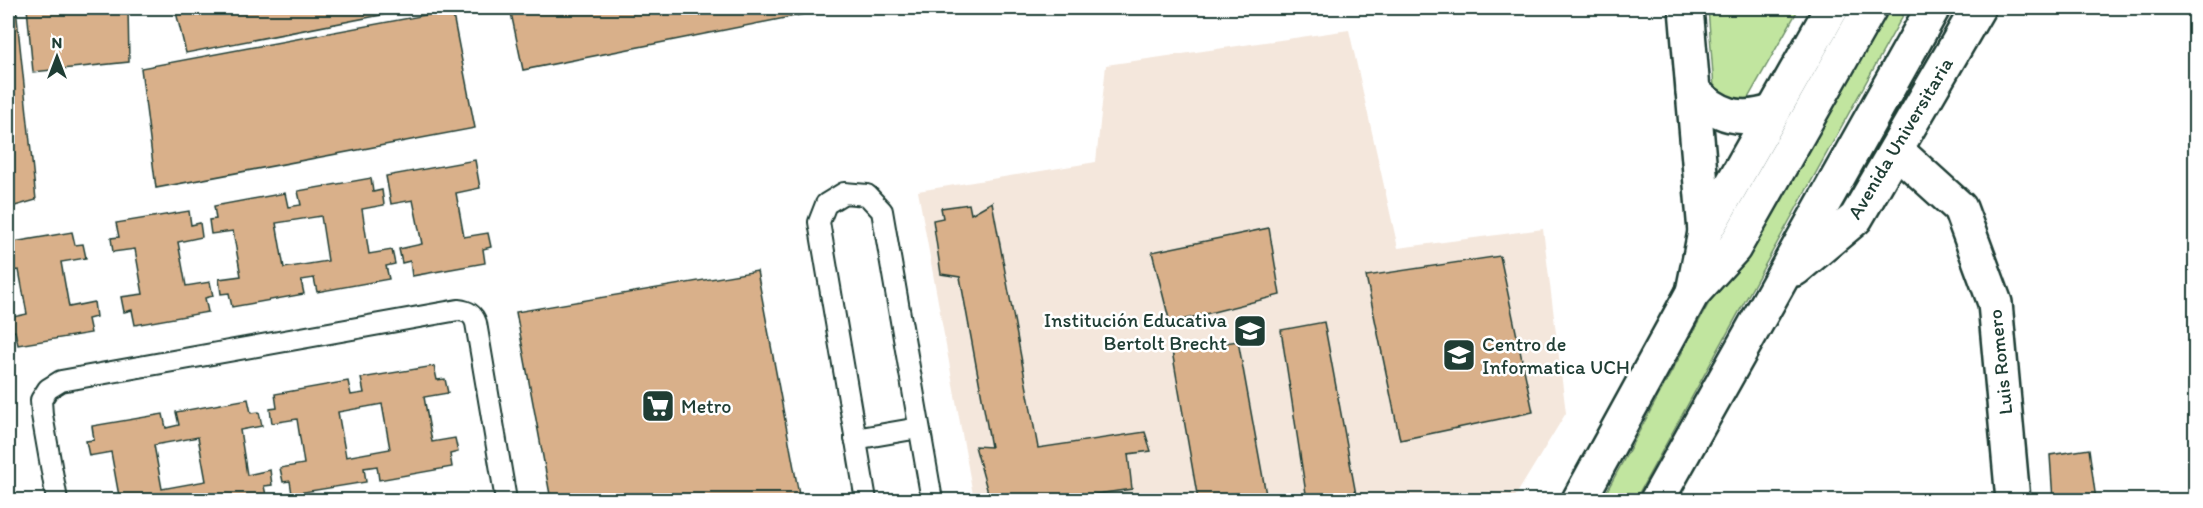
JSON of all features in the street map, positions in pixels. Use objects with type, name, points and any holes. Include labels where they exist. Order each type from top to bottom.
[{"type":"main road","points":[[1686,8],[1705,232],[1692,294]]},
{"type":"main road","points":[[1705,232],[1832,8]]},
{"type":"main road","points":[[1579,501],[1692,294],[1734,248],[1870,8]]},
{"type":"main road","name":"Avenida Universitaria","points":[[1657,500],[1933,8]]},
{"type":"main road","name":"Avenida Universitaria","points":[[1782,279],[1856,218],[1978,8]]},
{"type":"main road","points":[[1693,91],[1707,105],[1724,114],[1744,117],[1760,116],[1774,111]]},
{"type":"main road","name":"Luis Romero","points":[[1896,150],[1960,208],[1995,303],[2013,501]]},
{"type":"lane","points":[[866,501],[819,222],[826,204],[844,193],[867,195],[882,211],[932,501]]},
{"type":"lane","points":[[57,501],[41,400],[48,389],[61,381],[458,310],[466,311],[473,316],[476,323],[506,501]]},
{"type":"lane","points":[[855,438],[919,428]]},
{"type":"shaded area","name":"Institución Educativa Bertolt Brecht","points":[[1349,30],[1398,248],[1543,229],[1566,413],[1513,500],[974,500],[918,191],[1096,162],[1106,65]]},
{"type":"green space","points":[[1708,8],[1799,8],[1744,105],[1714,88]]},
{"type":"green space","points":[[1869,8],[1907,8],[1635,500],[1602,500]]},
{"type":"building","points":[[8,8],[16,8],[36,200],[8,208]]},
{"type":"building","points":[[27,8],[128,8],[129,62],[33,72]]},
{"type":"building","points":[[175,8],[417,8],[186,53]]},
{"type":"building","points":[[510,8],[824,8],[825,10],[523,70]]},
{"type":"building","points":[[452,10],[475,128],[156,188],[141,68]]},
{"type":"building","points":[[475,160],[480,188],[456,193],[464,237],[488,233],[491,247],[483,249],[485,263],[412,276],[410,261],[402,263],[399,249],[422,244],[413,200],[391,204],[386,176]]},
{"type":"building","points":[[371,178],[373,192],[382,190],[384,205],[362,209],[369,254],[392,250],[395,264],[386,266],[389,279],[317,292],[314,278],[301,280],[304,294],[232,307],[229,293],[221,294],[219,279],[241,276],[233,231],[211,234],[209,220],[216,219],[214,206],[285,193],[288,207],[301,205],[298,191]],"holes":[[[321,216],[328,261],[284,268],[276,223]]]},
{"type":"building","points":[[992,202],[1038,448],[1145,432],[1151,451],[1128,454],[1132,489],[1055,500],[990,500],[975,446],[991,447],[960,277],[941,274],[933,220],[943,218],[941,208],[969,204],[971,214]]},
{"type":"building","points":[[189,211],[191,225],[200,223],[202,237],[178,242],[186,286],[210,282],[213,296],[205,298],[208,312],[135,325],[132,310],[124,312],[121,297],[143,294],[135,249],[113,252],[111,238],[119,237],[116,223]]},
{"type":"building","points":[[1269,228],[1280,295],[1170,323],[1152,252]]},
{"type":"building","points":[[72,232],[75,245],[83,244],[86,258],[61,262],[69,307],[94,302],[96,317],[88,319],[91,333],[18,345],[15,331],[8,332],[8,318],[27,314],[19,270],[8,271],[8,243]]},
{"type":"building","points":[[1500,256],[1533,412],[1400,440],[1366,276]]},
{"type":"building","name":"Metro","points":[[757,271],[800,500],[551,500],[516,312]]},
{"type":"building","points":[[1324,322],[1357,500],[1307,500],[1281,330]]},
{"type":"building","points":[[1238,341],[1267,500],[1198,500],[1172,351]]},
{"type":"building","points":[[434,366],[437,380],[445,379],[448,393],[424,397],[432,442],[455,438],[458,452],[450,454],[452,467],[379,480],[377,466],[364,468],[366,482],[292,494],[290,481],[283,482],[280,468],[304,464],[297,419],[272,423],[270,409],[277,408],[275,394],[348,381],[351,395],[364,393],[361,378]],"holes":[[[382,404],[390,449],[346,457],[338,412]]]},
{"type":"building","points":[[248,399],[251,413],[259,412],[262,426],[240,430],[247,475],[270,470],[272,485],[264,486],[267,500],[97,500],[119,496],[111,452],[89,456],[86,441],[94,440],[92,426],[163,414],[166,428],[179,425],[176,412]],"holes":[[[198,437],[206,481],[162,489],[154,445]]]},
{"type":"building","points":[[2089,449],[2096,500],[2053,500],[2050,455]]},
{"type":"place","name":"Institución Educativa Bertolt Brecht","points":[[1250,331]]},
{"type":"place","name":"Centro de Informatica UCH","points":[[1459,355]]},
{"type":"place","name":"Metro","points":[[658,406]]}]
